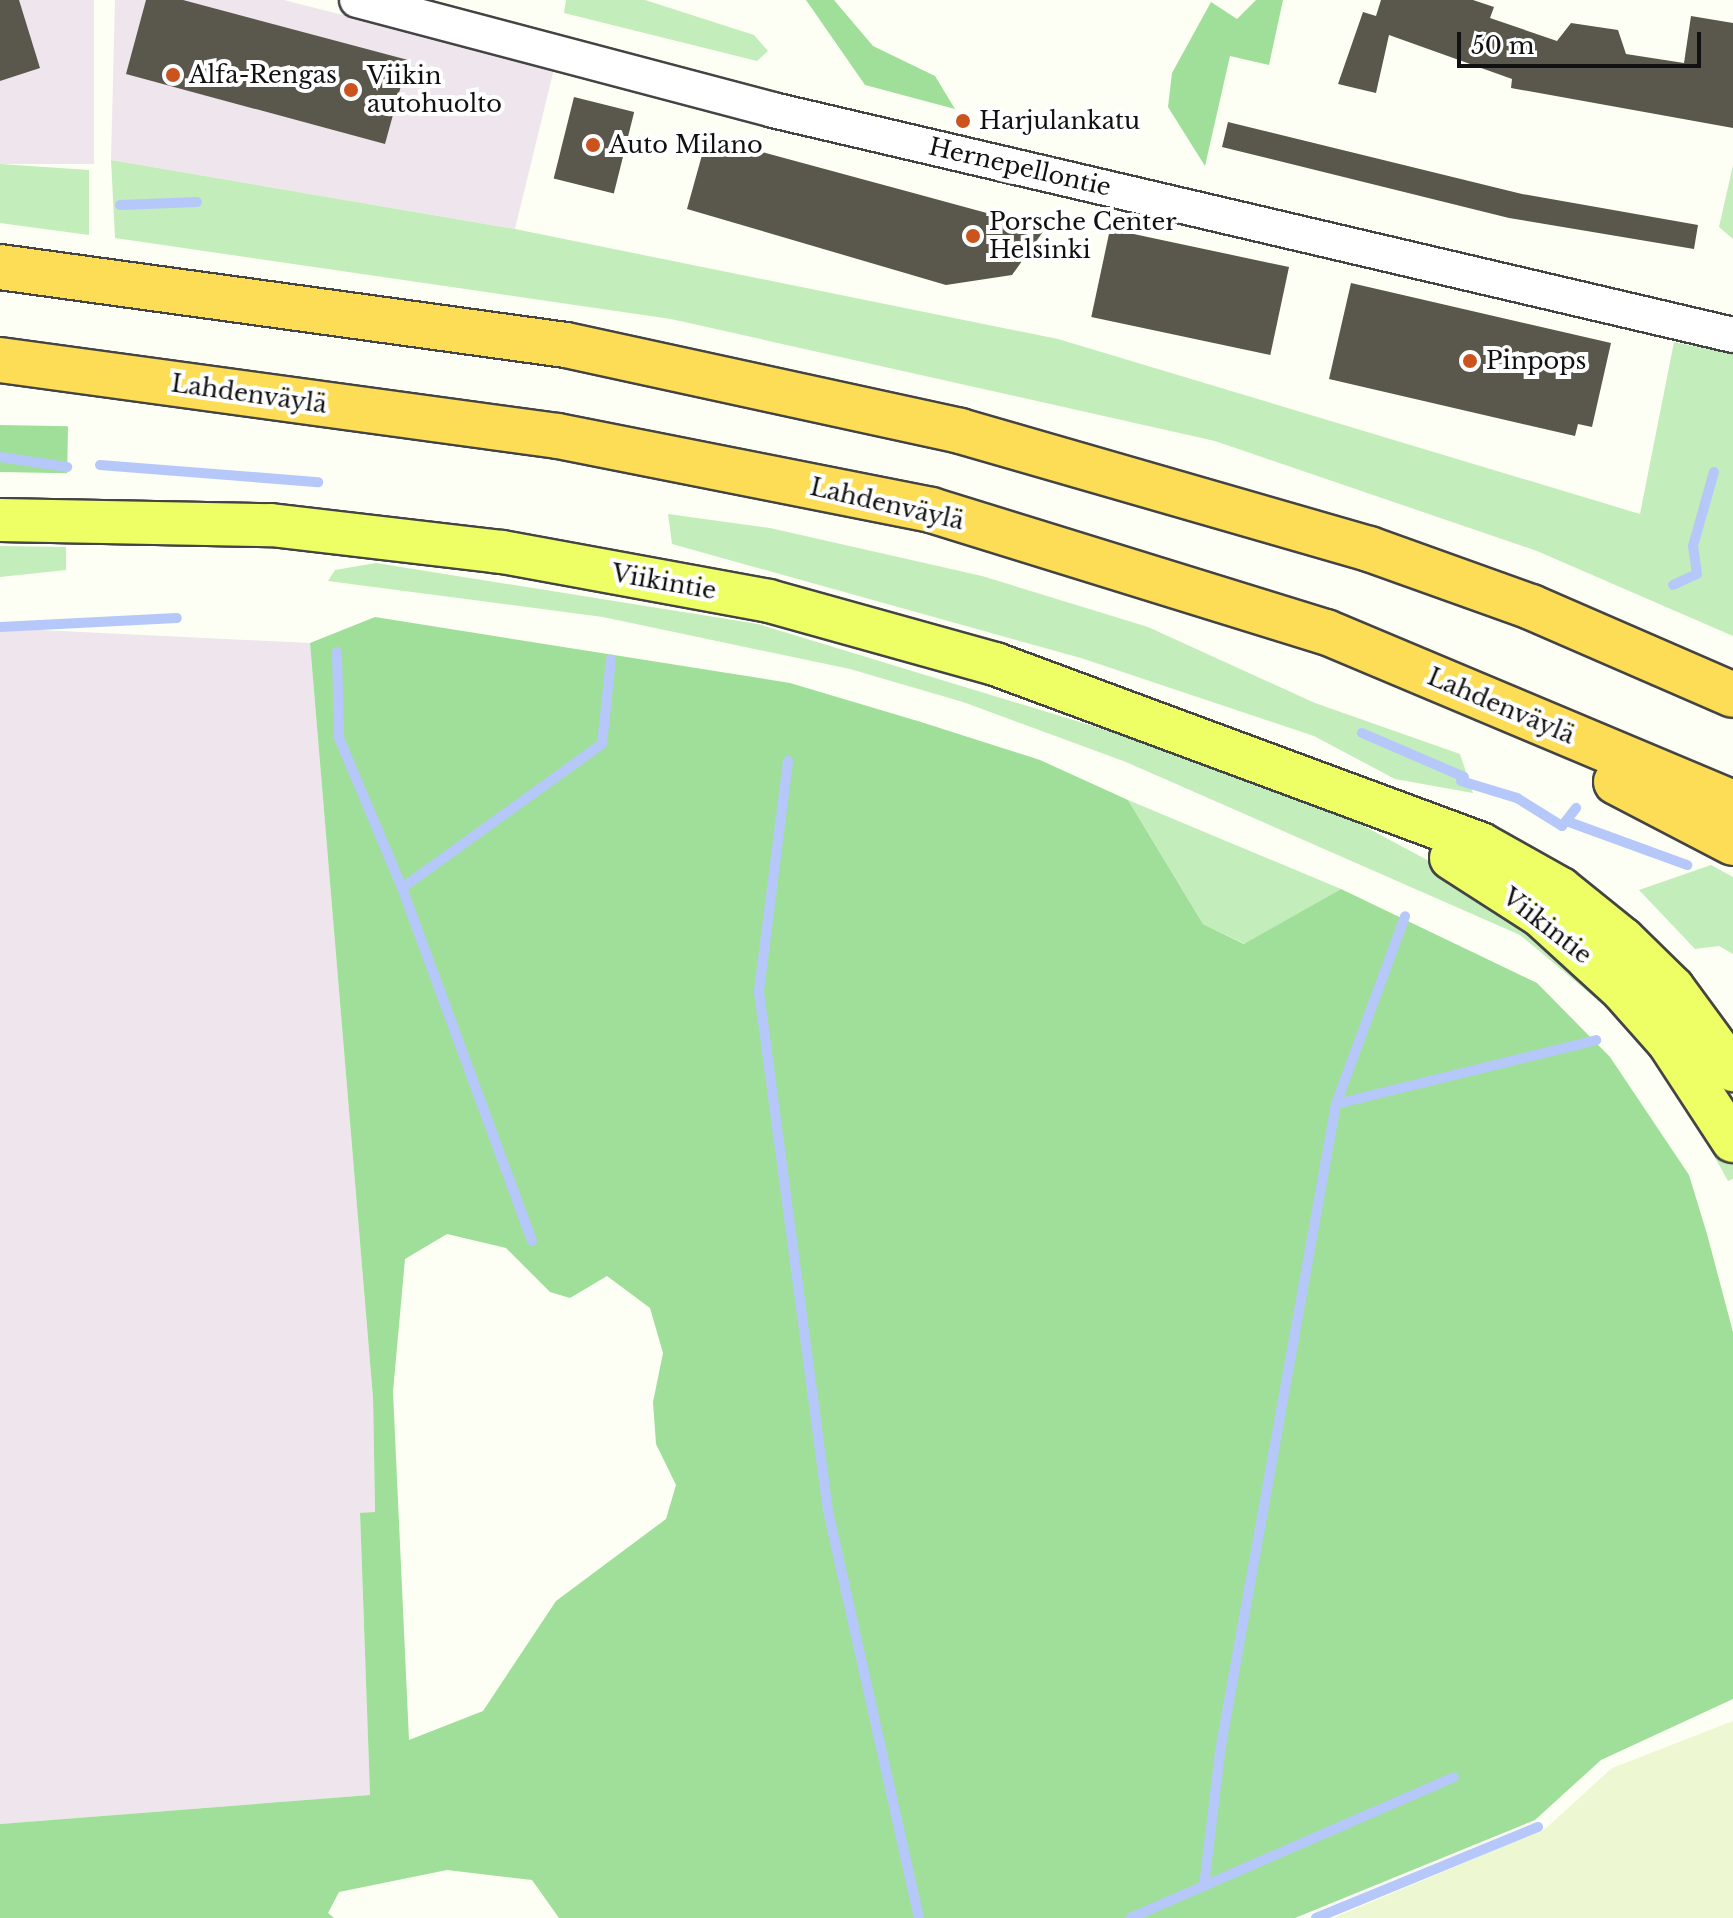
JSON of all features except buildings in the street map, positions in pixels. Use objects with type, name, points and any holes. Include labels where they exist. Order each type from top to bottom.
[{"type":"highway","points":[[0,267],[566,345],[960,431],[1369,549],[1531,607],[1732,695]]},
{"type":"highway","name":"Lahdenväylä","points":[[0,360],[558,436],[915,507],[1326,632],[1733,803]]},
{"type":"highway","points":[[1326,632],[1733,843]]},
{"type":"main road","name":"Viikintie","points":[[0,520],[318,528],[502,552],[769,601],[995,664],[1481,844],[1561,889],[1673,988],[1733,1070]]},
{"type":"main road","name":"Viikintie","points":[[1303,776],[1468,867],[1561,933],[1669,1043],[1730,1130]]},
{"type":"street","name":"Hernepellontie","points":[[357,0],[773,110],[1733,335]]},
{"type":"shaded area","points":[[0,0],[94,0],[94,164],[0,164]]},
{"type":"shaded area","points":[[115,0],[284,0],[554,69],[515,229],[111,160]]},
{"type":"shaded area","points":[[0,628],[310,643],[373,1398],[375,1512],[360,1514],[370,1795],[0,1824]]},
{"type":"green space","points":[[566,0],[645,0],[754,35],[768,51],[757,61],[564,13]]},
{"type":"green space","points":[[806,0],[834,0],[873,46],[935,76],[955,109],[865,85]]},
{"type":"green space","points":[[1256,0],[1283,0],[1269,65],[1230,56],[1205,166],[1168,107],[1172,73],[1211,2],[1237,19]]},
{"type":"green space","points":[[111,160],[515,229],[1058,339],[1640,514],[1674,342],[1733,354],[1733,636],[1537,551],[1215,441],[671,319],[115,238]]},
{"type":"green space","points":[[0,164],[89,170],[89,235],[0,223]]},
{"type":"green space","points":[[1733,165],[1733,239],[1719,227]]},
{"type":"green space","points":[[0,425],[68,426],[67,473],[0,472]]},
{"type":"green space","points":[[668,514],[770,528],[982,576],[1148,627],[1315,703],[1460,754],[1473,793],[1395,779],[1314,736],[1081,658],[672,544]]},
{"type":"green space","points":[[0,546],[66,547],[66,570],[0,577]]},
{"type":"green space","points":[[376,563],[758,624],[1198,758],[1347,817],[1498,898],[1592,971],[1733,1160],[1733,1179],[1728,1181],[1670,1076],[1624,1022],[1520,935],[1126,762],[963,702],[850,669],[603,617],[328,581],[335,570]]},
{"type":"green space","points":[[375,617],[790,683],[1040,760],[1128,800],[1203,924],[1244,944],[1341,889],[1537,983],[1610,1057],[1689,1175],[1707,1234],[1733,1332],[1733,1699],[1601,1760],[1535,1820],[1295,1918],[559,1918],[532,1880],[447,1870],[339,1892],[328,1913],[334,1918],[0,1918],[0,1824],[370,1795],[360,1513],[375,1512],[373,1398],[310,643]],"holes":[[[447,1234],[506,1248],[550,1292],[570,1298],[607,1276],[650,1308],[663,1353],[653,1402],[656,1444],[676,1485],[666,1519],[556,1601],[483,1711],[409,1740],[393,1392],[405,1259]]]},
{"type":"green space","points":[[1128,800],[1341,889],[1245,944],[1203,924]]},
{"type":"green space","points":[[1711,865],[1733,877],[1733,954],[1719,946],[1695,949],[1639,890]]},
{"type":"green space","points":[[1733,1721],[1733,1918],[1333,1918],[1545,1829],[1612,1768]]},
{"type":"waterway","points":[[120,205],[197,202]]},
{"type":"waterway","points":[[0,457],[67,467]]},
{"type":"waterway","points":[[100,465],[318,482]]},
{"type":"waterway","points":[[1673,585],[1697,574],[1693,546],[1714,472]]},
{"type":"waterway","points":[[0,627],[177,618]]},
{"type":"waterway","points":[[337,652],[339,738],[402,888]]},
{"type":"waterway","points":[[532,1241],[402,888],[602,744],[611,659]]},
{"type":"waterway","points":[[1362,733],[1464,777]]},
{"type":"waterway","points":[[788,761],[759,992],[828,1511],[919,1918]]},
{"type":"waterway","points":[[1461,781],[1517,798],[1562,826],[1576,808]]},
{"type":"waterway","points":[[1569,822],[1687,865]]},
{"type":"waterway","points":[[1204,1886],[1220,1751],[1336,1104],[1405,916]]},
{"type":"waterway","points":[[1336,1104],[1596,1040]]},
{"type":"waterway","points":[[1130,1918],[1454,1777]]},
{"type":"waterway","points":[[1316,1918],[1538,1827]]},
{"type":"place","name":"Alfa-Rengas","points":[[173,75]]},
{"type":"place","name":"Viikin autohuolto","points":[[351,90]]},
{"type":"place","name":"Harjulankatu","points":[[963,121]]},
{"type":"place","name":"Auto Milano","points":[[593,145]]},
{"type":"place","name":"Porsche Center Helsinki","points":[[973,236]]},
{"type":"place","name":"Pinpops","points":[[1470,361]]}]
